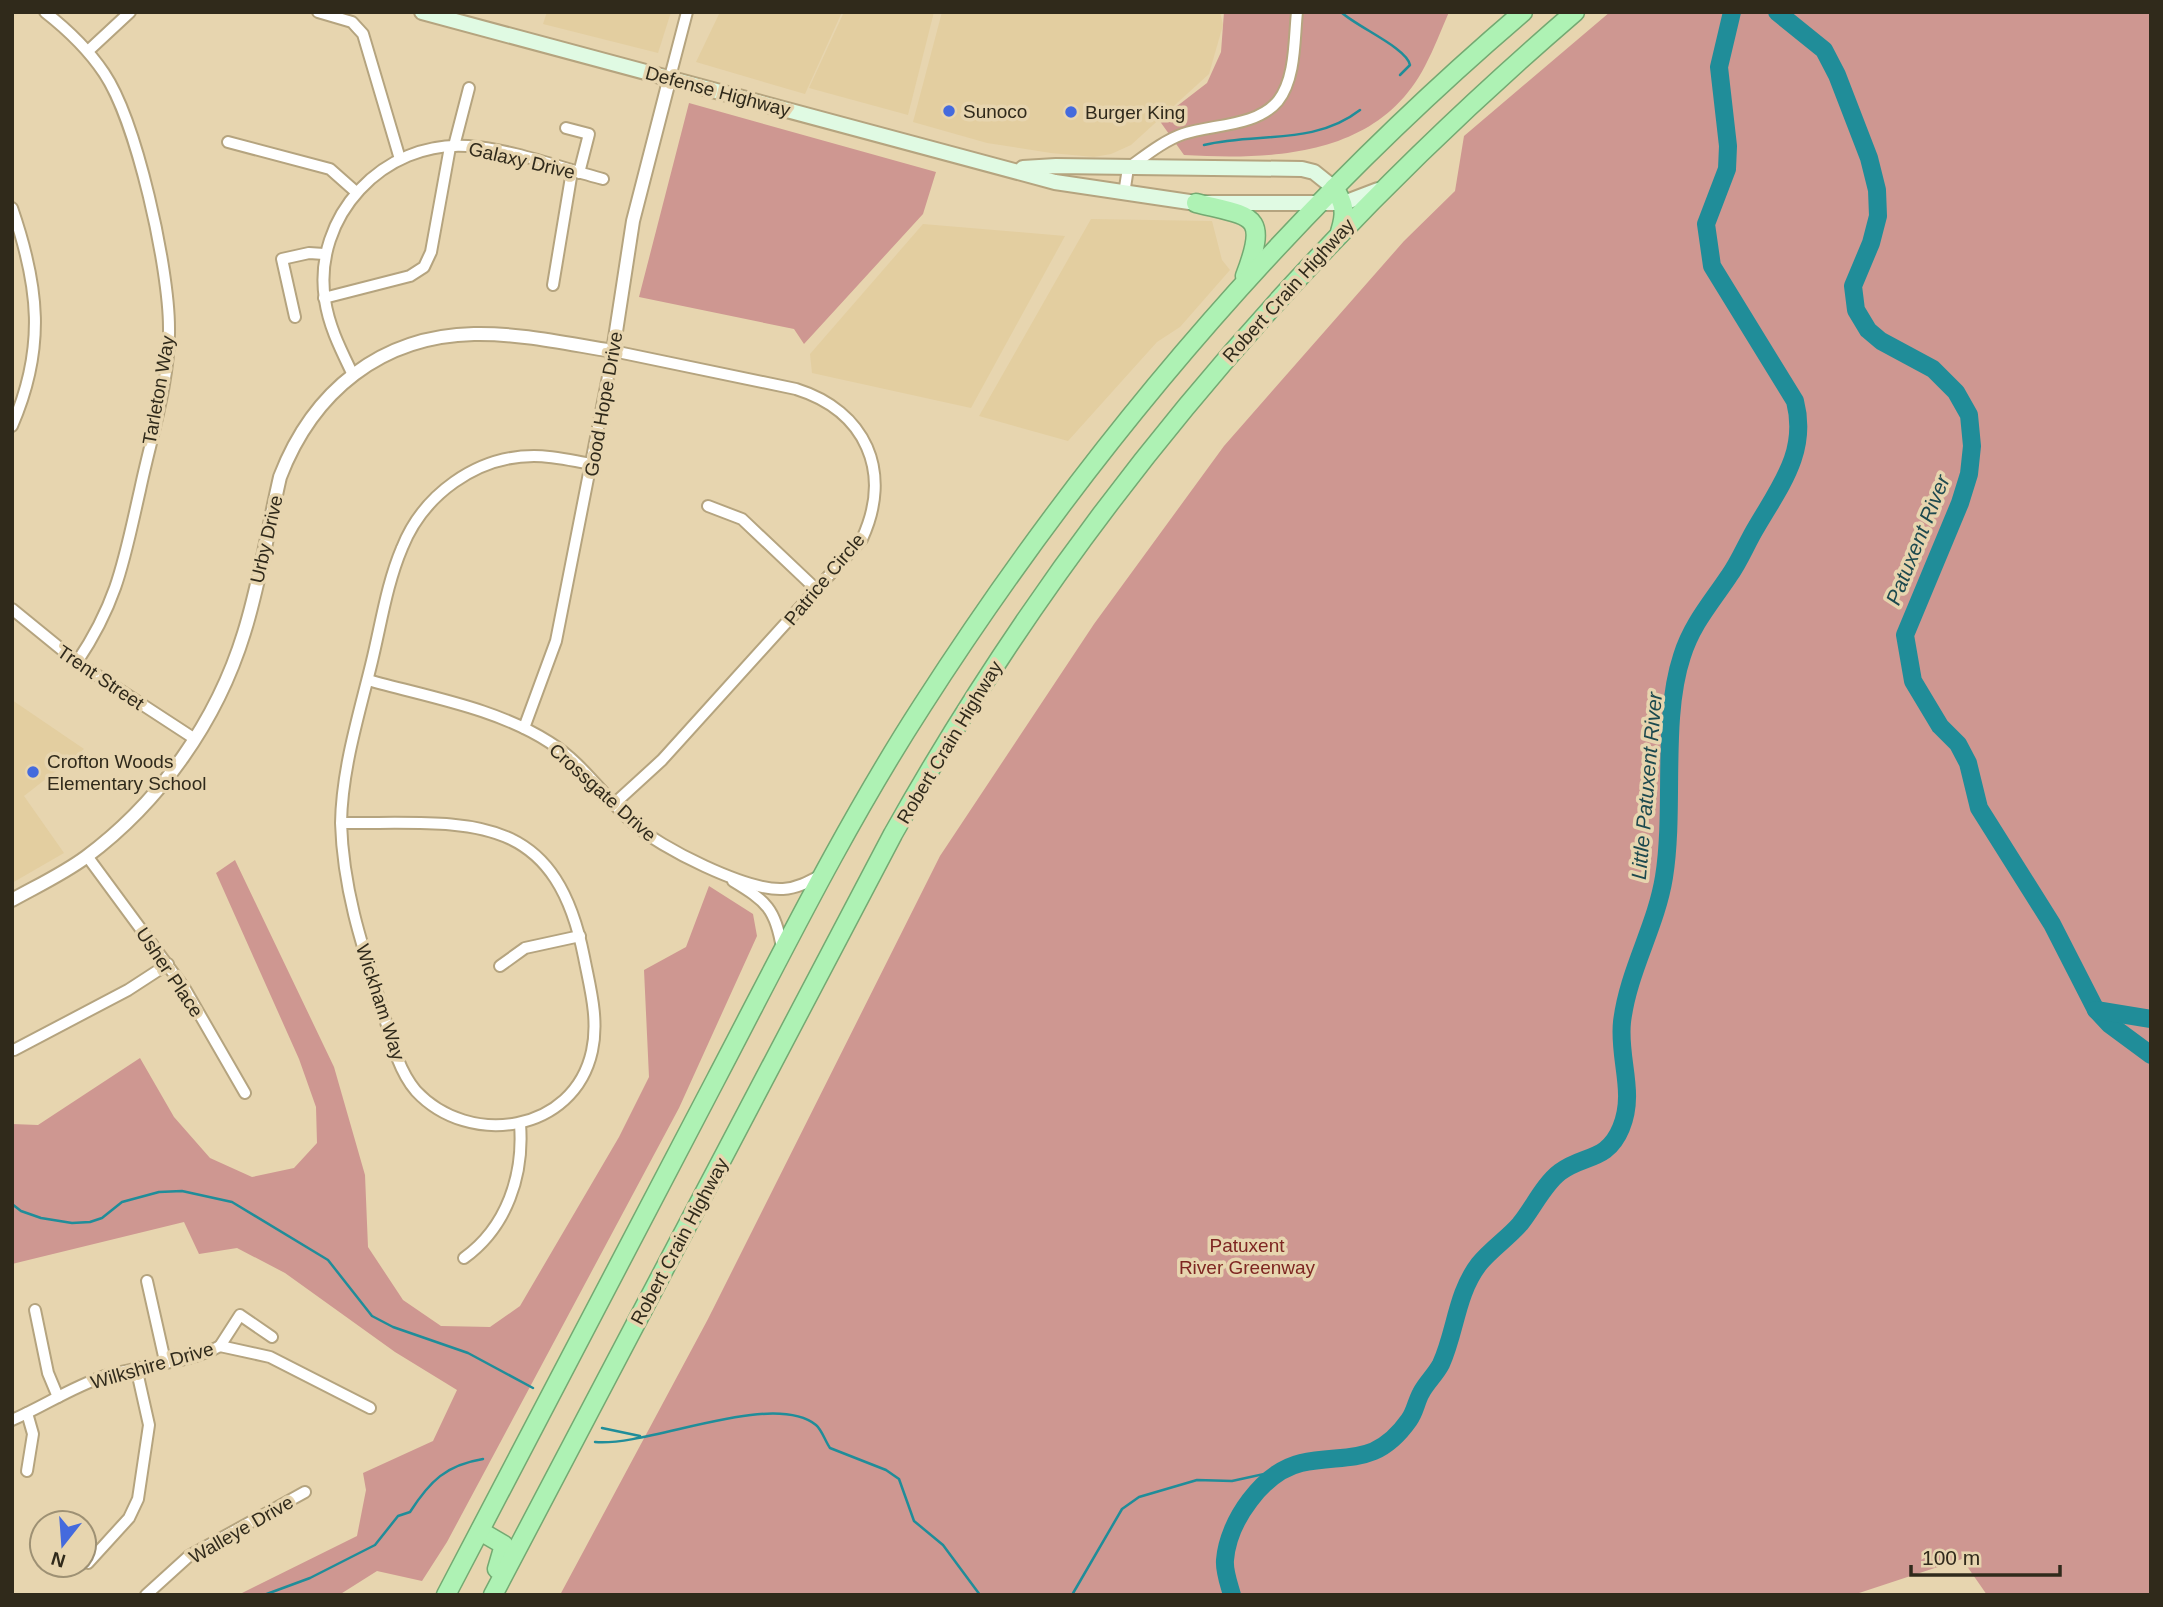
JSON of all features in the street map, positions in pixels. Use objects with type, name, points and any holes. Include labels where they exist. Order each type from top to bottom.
[{"type":"highway","name":"Robert Crain Highway","points":[[446,1595],[825,872],[920,709],[1019,562],[1115,433],[1242,284],[1317,204],[1339,195],[1406,117],[1523,12]]},
{"type":"highway","name":"Robert Crain Highway","points":[[493,1595],[887,845],[954,730],[1050,583],[1130,475],[1217,368],[1340,232],[1383,188],[1576,12]]},
{"type":"highway","points":[[1339,195],[1345,216],[1340,232]]},
{"type":"highway","points":[[1196,203],[1247,217],[1256,229],[1257,244],[1242,284]]},
{"type":"highway","points":[[480,1531],[504,1545],[487,1595]]},
{"type":"main road","name":"Defense Highway","points":[[422,12],[1055,182],[1196,203],[1317,204]]},
{"type":"main road","name":"Defense Highway","points":[[1014,169],[1056,166],[1301,169],[1314,172],[1339,195]]},
{"type":"main road","points":[[1339,195],[1362,198],[1383,188]]},
{"type":"street","name":"Tarleton Way","points":[[45,12],[88,51],[105,74],[128,124],[162,263],[169,329],[163,386],[120,580],[99,629],[77,662]]},
{"type":"street","points":[[88,51],[130,12]]},
{"type":"street","points":[[318,12],[352,22],[363,34],[400,159]]},
{"type":"street","points":[[670,78],[687,12]]},
{"type":"street","points":[[1124,194],[1128,167],[1181,135],[1239,122],[1270,108],[1279,100],[1289,75],[1297,12]]},
{"type":"street","name":"Good Hope Drive","points":[[524,728],[556,641],[613,351],[634,221],[670,78]]},
{"type":"street","points":[[324,298],[410,276],[424,267],[431,252],[452,146],[469,88]]},
{"type":"street","points":[[553,285],[576,172],[589,134],[566,128]]},
{"type":"street","points":[[228,142],[330,169],[356,192]]},
{"type":"street","name":"Galaxy Drive","points":[[353,374],[334,335],[324,298],[324,254],[337,221],[356,192],[372,177],[400,159],[452,146],[483,148],[603,179]]},
{"type":"street","points":[[12,208],[23,237],[37,321],[33,363],[12,426]]},
{"type":"street","points":[[295,317],[282,259],[309,253],[324,254]]},
{"type":"street","name":"Urby Drive","points":[[12,900],[87,856],[144,805],[195,739],[218,698],[244,632],[280,477],[288,456],[316,410],[353,374],[403,347],[449,335],[506,336],[613,351]]},
{"type":"street","name":"Patrice Circle","points":[[613,351],[816,396],[847,417],[869,452],[875,474],[874,506],[862,539],[662,760],[615,803]]},
{"type":"street","name":"Wickham Way","points":[[341,823],[464,824],[487,828],[529,848],[558,878],[572,907],[595,1012],[592,1053],[574,1088],[558,1105],[520,1124],[499,1127],[461,1122],[435,1108],[413,1087],[393,1044],[352,912],[345,881],[341,823],[344,778],[401,548],[419,517],[437,496],[479,468],[516,457],[555,457],[592,464]]},
{"type":"street","points":[[708,506],[741,519],[817,590]]},
{"type":"street","name":"Trent Street","points":[[12,609],[77,662],[195,739]]},
{"type":"street","name":"Crossgate Drive","points":[[368,680],[473,709],[524,728],[569,757],[645,834],[716,870],[769,907],[779,929],[782,952]]},
{"type":"street","name":"Usher Place","points":[[87,856],[168,964],[198,1010],[245,1093]]},
{"type":"street","name":"Crossgate Drive","points":[[716,870],[774,889],[801,885],[825,872]]},
{"type":"street","points":[[500,966],[525,948],[580,936]]},
{"type":"street","points":[[14,1050],[128,990],[168,964]]},
{"type":"street","points":[[464,1258],[490,1234],[515,1187],[522,1162],[520,1124]]},
{"type":"street","points":[[147,1281],[166,1361]]},
{"type":"street","points":[[35,1310],[48,1373],[58,1397]]},
{"type":"street","points":[[220,1346],[240,1315],[272,1337]]},
{"type":"street","name":"Wilkshire Drive","points":[[12,1420],[82,1385],[136,1367],[204,1355],[220,1346],[270,1357],[370,1408]]},
{"type":"street","points":[[98,1552],[129,1518],[138,1499],[149,1425],[136,1367]]},
{"type":"street","points":[[27,1413],[33,1434],[27,1471]]},
{"type":"street","name":"Walleye Drive","points":[[146,1595],[189,1556],[305,1492]]},
{"type":"shaded area","points":[[547,12],[671,12],[658,53],[543,24]]},
{"type":"shaded area","points":[[720,12],[842,12],[805,94],[696,62]]},
{"type":"shaded area","points":[[844,12],[934,12],[908,115],[809,88]]},
{"type":"shaded area","points":[[942,12],[1220,12],[1223,25],[1209,74],[1131,145],[1111,154],[1094,157],[987,143],[913,122]]},
{"type":"shaded area","points":[[1091,219],[1212,221],[1222,260],[1230,270],[1180,327],[1157,342],[1068,441],[979,416]]},
{"type":"shaded area","points":[[923,224],[1065,236],[971,408],[812,373],[810,354]]},
{"type":"shaded area","name":"Crofton Woods Elementary School","points":[[12,700],[84,749],[24,796],[64,853],[12,883]]},
{"type":"green space","points":[[1224,12],[1449,12],[1425,66],[1405,96],[1380,119],[1352,135],[1287,153],[1253,156],[1184,155],[1159,120],[1207,83],[1221,52]]},
{"type":"green space","name":"Patuxent River Greenway","points":[[1610,12],[2151,12],[2151,1595],[1987,1595],[1962,1559],[1853,1595],[560,1595],[708,1319],[940,856],[1094,624],[1224,446],[1404,241],[1455,191],[1464,136]]},
{"type":"green space","points":[[689,103],[936,172],[923,214],[804,344],[794,329],[639,297]]},
{"type":"green space","points":[[235,860],[334,1067],[365,1175],[368,1247],[403,1300],[441,1326],[490,1327],[520,1306],[619,1137],[649,1077],[644,970],[686,947],[709,886],[753,914],[757,936],[679,1108],[447,1542],[422,1581],[377,1571],[339,1595],[238,1595],[357,1536],[366,1490],[363,1473],[433,1441],[457,1390],[395,1352],[285,1273],[237,1248],[199,1254],[184,1222],[12,1264],[12,1124],[38,1125],[140,1058],[174,1117],[210,1158],[252,1177],[294,1168],[317,1143],[316,1107],[299,1059],[216,873]]},
{"type":"waterway","points":[[1341,12],[1407,58],[1410,65],[1400,75]]},
{"type":"waterway","name":"Little Patuxent River","points":[[1232,1595],[1225,1560],[1233,1530],[1250,1500],[1261,1487],[1287,1468],[1301,1463],[1372,1452],[1397,1435],[1411,1417],[1419,1396],[1441,1364],[1465,1288],[1479,1264],[1520,1224],[1554,1177],[1569,1166],[1609,1147],[1621,1128],[1627,1101],[1622,1022],[1630,985],[1655,914],[1664,877],[1672,708],[1682,656],[1702,614],[1733,570],[1783,482],[1795,452],[1798,436],[1795,401],[1712,266],[1706,224],[1727,169],[1728,146],[1719,67],[1732,12]]},
{"type":"waterway","name":"Patuxent River","points":[[1777,12],[1824,50],[1837,75],[1869,158],[1877,190],[1878,216],[1871,243],[1853,286],[1856,310],[1868,330],[1881,341],[1933,369],[1956,392],[1969,415],[1972,446],[1969,474],[1960,503],[1905,635],[1913,681],[1940,726],[1958,744],[1968,763],[1979,808],[2052,924],[2096,1010],[2109,1024],[2151,1055]]},
{"type":"waterway","points":[[1204,145],[1324,129],[1360,110]]},
{"type":"waterway","points":[[2096,1010],[2151,1019]]},
{"type":"waterway","points":[[12,1204],[21,1211],[41,1218],[72,1223],[102,1218],[122,1202],[159,1192],[182,1191],[232,1202],[328,1260],[372,1316],[393,1327],[468,1353],[533,1388]]},
{"type":"waterway","points":[[595,1442],[646,1437],[741,1416],[796,1416],[816,1425],[830,1448],[886,1470],[899,1479],[914,1521],[943,1545],[980,1595]]},
{"type":"waterway","points":[[602,1428],[640,1436]]},
{"type":"waterway","points":[[264,1595],[310,1578],[375,1545],[398,1516],[410,1512],[440,1476],[459,1465],[483,1459]]},
{"type":"waterway","points":[[1072,1595],[1122,1509],[1139,1497],[1197,1480],[1232,1481],[1282,1470]]},
{"type":"place","name":"Sunoco","points":[[949,111]]},
{"type":"place","name":"Burger King","points":[[1071,112]]},
{"type":"place","name":"Crofton Woods Elementary School","points":[[33,772]]}]
